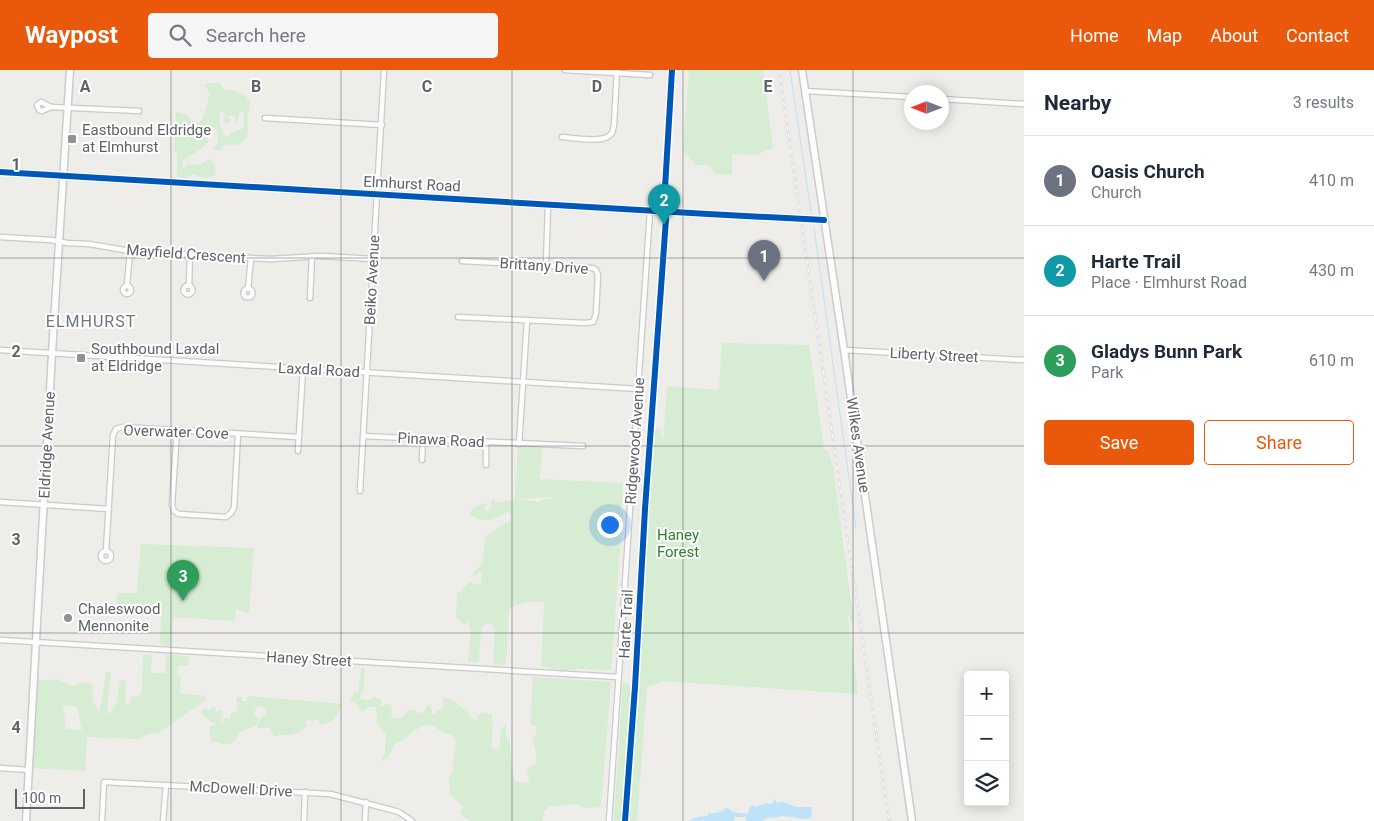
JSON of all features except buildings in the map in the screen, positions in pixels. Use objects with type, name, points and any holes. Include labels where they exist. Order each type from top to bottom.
[{"type":"street","name":"Eldridge Avenue","points":[[26,821],[70,70]]},
{"type":"street","name":"Beiko Avenue","points":[[360,491],[384,70]]},
{"type":"street","points":[[565,70],[650,75]]},
{"type":"street","name":"Wilkes Avenue","points":[[802,70],[912,821]]},
{"type":"street","points":[[562,137],[598,140],[612,133],[617,72]]},
{"type":"street","points":[[805,91],[904,97]]},
{"type":"street","points":[[949,99],[1024,104]]},
{"type":"street","points":[[51,107],[139,111]]},
{"type":"street","points":[[265,118],[382,125]]},
{"type":"street","name":"Elmhurst Road","points":[[0,172],[824,220]]},
{"type":"street","points":[[546,265],[548,204]]},
{"type":"street","name":"Ridgewood Avenue","points":[[609,821],[650,211]]},
{"type":"street","name":"Mayfield Crescent","points":[[0,237],[89,244],[130,251],[270,259],[312,256],[373,259]]},
{"type":"street","points":[[127,286],[130,251]]},
{"type":"street","points":[[189,285],[190,254]]},
{"type":"street","points":[[310,298],[312,256]]},
{"type":"street","points":[[248,289],[251,258]]},
{"type":"street","name":"Brittany Drive","points":[[458,317],[593,322],[595,319],[598,281],[596,270],[588,267],[462,261]]},
{"type":"street","points":[[519,444],[527,321]]},
{"type":"street","name":"Laxdal Road","points":[[0,350],[639,389]]},
{"type":"street","name":"Liberty Street","points":[[844,350],[1024,360]]},
{"type":"street","points":[[298,451],[303,369]]},
{"type":"street","name":"Overwater Cove","points":[[106,551],[113,435],[116,429],[122,427],[298,437]]},
{"type":"street","points":[[177,430],[172,505],[174,511],[179,514],[226,517],[231,514],[234,508],[238,434]]},
{"type":"street","name":"Pinawa Road","points":[[363,436],[583,446]]},
{"type":"street","points":[[422,460],[423,439]]},
{"type":"street","points":[[486,443],[486,465]]},
{"type":"street","points":[[0,502],[109,509]]},
{"type":"street","name":"Haney Street","points":[[0,640],[618,677]]},
{"type":"street","points":[[0,768],[29,770]]},
{"type":"street","name":"McDowell Drive","points":[[102,821],[104,782],[330,794],[399,812],[412,821]]},
{"type":"street","points":[[163,821],[166,785]]},
{"type":"street","points":[[304,821],[305,792]]},
{"type":"street","points":[[365,821],[366,802]]},
{"type":"green space","points":[[689,70],[763,70],[773,148],[756,155],[732,154],[732,175],[716,174],[707,165],[696,165],[683,151]]},
{"type":"green space","points":[[219,83],[224,89],[245,95],[250,102],[246,137],[240,144],[223,145],[221,150],[218,151],[214,149],[218,144],[217,131],[215,128],[209,127],[206,132],[208,143],[186,158],[182,164],[183,169],[188,164],[200,165],[209,159],[215,167],[215,176],[203,178],[193,174],[186,178],[178,177],[177,154],[174,148],[176,112],[186,114],[192,123],[199,123],[203,118],[210,93],[204,85]],"holes":[[[223,111],[225,114],[223,121],[225,123],[232,119],[227,116],[235,116],[237,125],[239,114],[241,111],[243,112],[244,122],[242,129],[226,136],[221,128],[219,113]]]},
{"type":"green space","name":"Haney Forest","points":[[722,343],[809,345],[824,449],[828,451],[833,467],[854,623],[847,612],[858,694],[662,681],[647,686],[637,821],[614,821],[623,682],[635,689],[650,473],[656,428],[660,429],[663,442],[667,386],[719,390]]},
{"type":"green space","points":[[518,446],[542,448],[540,479],[623,483],[621,511],[623,512],[611,670],[566,670],[541,667],[544,602],[539,601],[520,604],[508,611],[508,644],[505,665],[493,664],[495,628],[492,624],[486,624],[481,628],[479,662],[468,662],[471,629],[469,622],[462,624],[456,618],[457,594],[470,582],[481,584],[482,571],[474,576],[473,572],[482,565],[485,537],[511,519],[509,511],[490,520],[480,519],[469,514],[474,507],[485,503],[487,504],[484,508],[485,510],[489,511],[493,499],[496,503],[516,499],[539,502],[540,500],[551,499],[551,497],[515,499]]},
{"type":"green space","points":[[141,544],[254,548],[249,613],[236,609],[235,621],[173,617],[171,646],[160,645],[161,615],[116,613],[117,593],[137,593]]},
{"type":"green space","points":[[166,654],[189,657],[189,665],[178,666],[177,676],[181,677],[180,693],[206,696],[206,700],[158,733],[148,734],[138,739],[87,737],[85,771],[29,768],[37,679],[48,681],[56,679],[72,686],[84,682],[93,685],[93,702],[100,711],[106,672],[111,673],[107,712],[110,714],[117,702],[120,681],[126,680],[125,704],[130,704],[131,697],[139,696],[142,690],[143,655],[152,655],[151,673],[165,673]],"holes":[[[63,705],[77,706],[82,730],[66,729]]]},
{"type":"green space","points":[[362,668],[365,670],[363,692],[360,699],[369,700],[374,697],[381,700],[381,707],[386,704],[391,705],[391,717],[393,719],[403,717],[409,710],[422,714],[428,705],[431,705],[432,714],[435,715],[437,709],[439,711],[442,709],[444,697],[460,706],[474,720],[476,720],[480,713],[492,714],[491,746],[494,749],[500,747],[501,728],[506,725],[506,735],[510,742],[515,782],[529,783],[527,769],[536,764],[533,738],[536,734],[536,726],[530,724],[533,677],[611,682],[601,806],[586,808],[576,804],[549,807],[544,811],[542,821],[471,821],[463,817],[460,813],[464,807],[450,795],[449,777],[454,770],[453,760],[456,748],[455,739],[452,734],[445,734],[434,726],[426,725],[394,744],[389,756],[383,761],[381,760],[385,752],[386,733],[380,728],[376,707],[367,707],[361,712],[357,705],[350,700],[354,692],[358,692]]},
{"type":"green space","points":[[248,696],[342,704],[343,706],[331,722],[322,725],[317,719],[312,721],[307,719],[305,723],[307,725],[299,732],[292,735],[274,736],[270,728],[259,728],[257,726],[266,712],[264,707],[259,706],[254,717],[258,718],[258,722],[240,733],[235,741],[230,744],[215,741],[212,743],[209,727],[216,724],[202,714],[203,709],[208,711],[215,707],[216,712],[223,711],[220,714],[221,717],[223,716],[220,721],[222,723],[224,718],[231,719],[231,714],[238,711],[236,697],[242,697],[242,701],[247,701]]},
{"type":"water","points":[[775,799],[777,803],[780,801],[797,807],[812,807],[811,818],[801,819],[781,816],[769,817],[762,821],[746,821],[746,817],[734,817],[735,820],[733,821],[688,821],[707,816],[709,812],[718,813],[726,808],[732,812],[747,814],[751,805],[756,807],[766,803],[770,804]]},
{"type":"waterway","points":[[660,203],[670,70]]},
{"type":"waterway","points":[[790,70],[811,212]]},
{"type":"waterway","points":[[814,228],[856,528]]},
{"type":"railway","points":[[779,70],[889,821]]},
{"type":"cycle path","name":"Harte Trail","points":[[625,821],[666,219],[664,205],[672,70]]},
{"type":"cycle path","points":[[0,172],[824,220]]},
{"type":"place","name":"Eastbound Eldridge at Elmhurst","points":[[72,139]]},
{"type":"place","name":"Harte Trail","points":[[664,225]]},
{"type":"place","name":"Oasis Church","points":[[764,281]]},
{"type":"place","name":"Southbound Laxdal at Eldridge","points":[[81,358]]},
{"type":"place","name":"Gladys Bunn Park","points":[[183,601]]},
{"type":"place","name":"Chaleswood Mennonite","points":[[68,618]]},
{"type":"district","name":"ELMHURST","points":[[91,321]]}]
